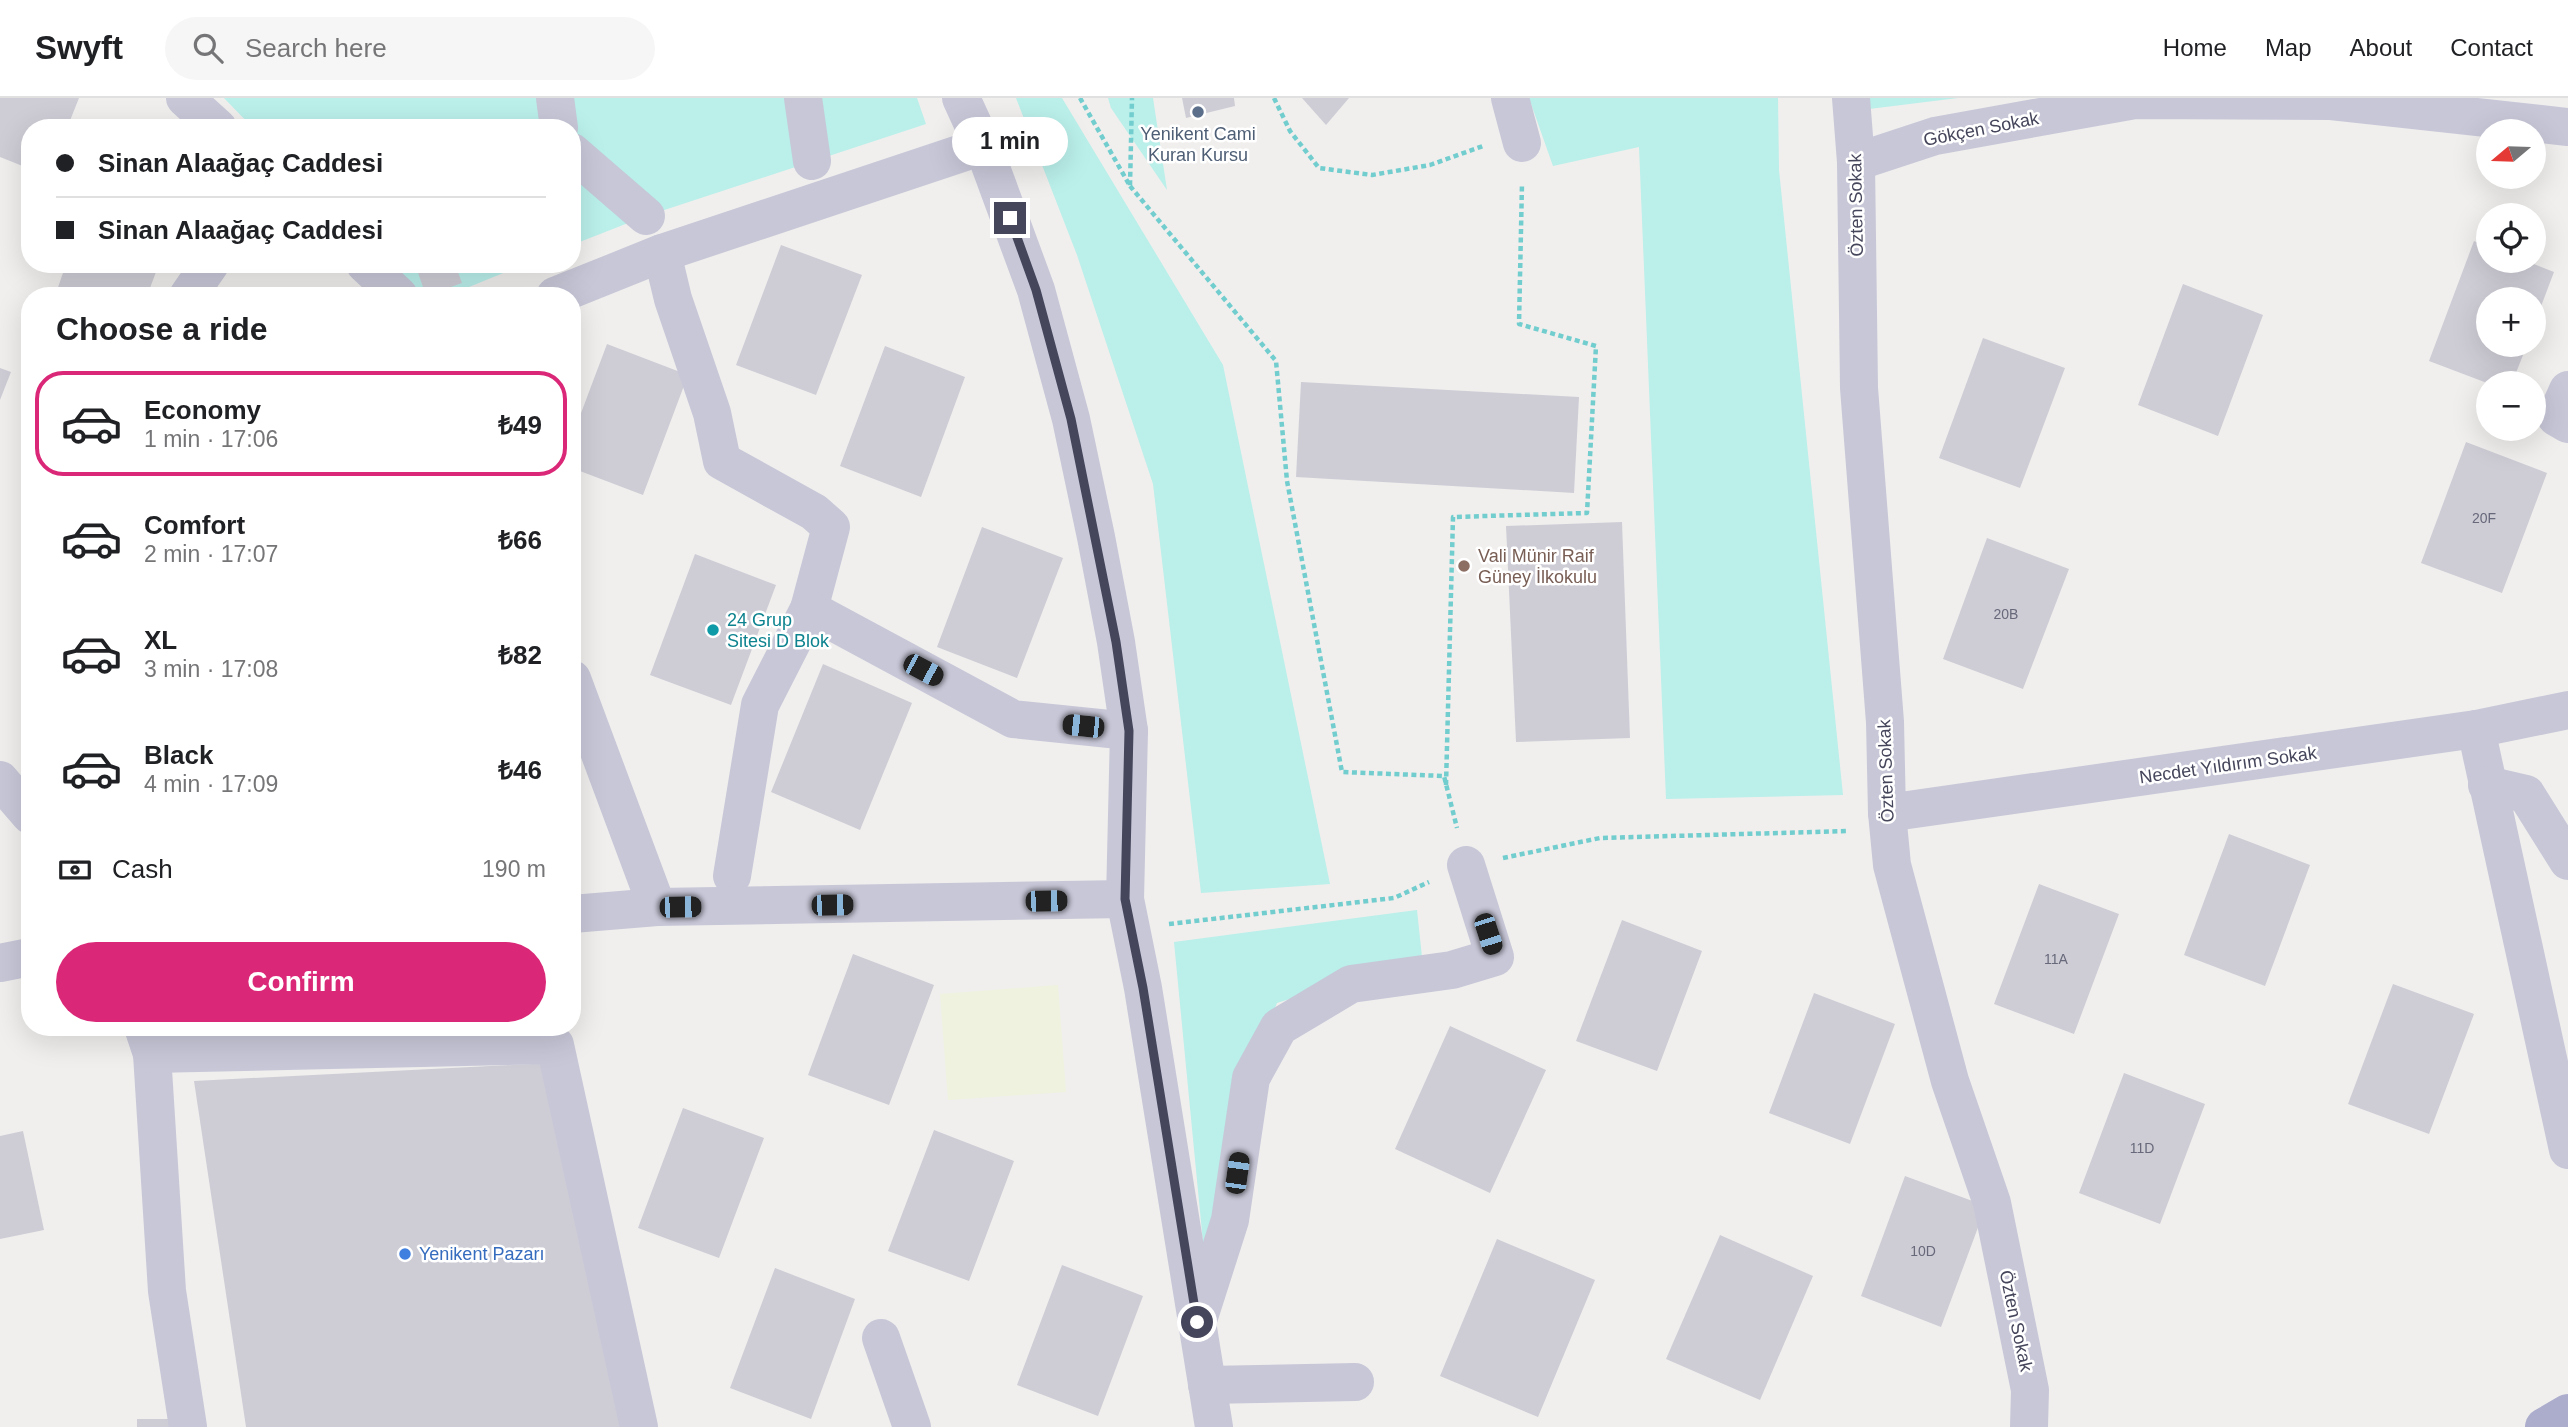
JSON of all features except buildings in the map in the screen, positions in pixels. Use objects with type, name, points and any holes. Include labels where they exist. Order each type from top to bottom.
[{"type":"main road","points":[[2544,1427],[2568,1413]]},
{"type":"street","points":[[185,98],[208,119]]},
{"type":"street","points":[[555,98],[558,119]]},
{"type":"street","points":[[803,98],[812,161]]},
{"type":"street","points":[[961,98],[983,146],[1036,290],[1071,419],[1116,642],[1129,731],[1128,914],[1143,988],[1214,1427]]},
{"type":"street","points":[[1510,98],[1522,143]]},
{"type":"street","name":"Özten Sokak","points":[[1851,98],[1856,162],[1859,388],[1885,722],[1892,865],[1950,1081],[1992,1203],[2030,1391],[2029,1427]]},
{"type":"street","name":"Gökçen Sokak","points":[[1856,162],[1935,136],[2080,104],[2135,100],[2360,101],[2568,127]]},
{"type":"street","points":[[577,287],[662,253],[983,146]]},
{"type":"street","points":[[581,160],[646,216]]},
{"type":"street","points":[[662,253],[673,299],[712,413],[722,461],[814,512],[831,527],[810,609],[760,705],[732,876]]},
{"type":"street","points":[[375,273],[389,287]]},
{"type":"street","points":[[2568,390],[2556,418],[2568,424]]},
{"type":"street","points":[[810,609],[1013,719],[1129,731]]},
{"type":"street","points":[[581,703],[657,907]]},
{"type":"street","name":"Necdet Yıldırım Sokak","points":[[1888,821],[2476,729],[2568,710]]},
{"type":"street","points":[[2476,729],[2568,1150]]},
{"type":"street","points":[[0,780],[21,805]]},
{"type":"street","points":[[2487,785],[2526,794],[2568,861]]},
{"type":"street","points":[[1197,1322],[1230,1220],[1251,1078],[1279,1027],[1351,984],[1452,970],[1495,957],[1465,865]]},
{"type":"street","points":[[581,913],[657,907],[1128,914]]},
{"type":"street","points":[[0,962],[21,958]]},
{"type":"street","points":[[188,1427],[167,1292],[148,1041],[555,1045],[639,1427]]},
{"type":"street","points":[[881,1338],[912,1427]]},
{"type":"street","points":[[1207,1385],[1355,1382]]},
{"type":"path","points":[[1080,98],[1130,186],[1276,361],[1287,481],[1342,772],[1444,776],[1465,865]]},
{"type":"path","points":[[1130,186],[1132,98]]},
{"type":"path","points":[[1274,98],[1290,131],[1319,168],[1372,175],[1430,164],[1483,146],[1522,143],[1520,324],[1596,346],[1587,513],[1453,517],[1446,785]]},
{"type":"path","points":[[1600,838],[1888,821]]},
{"type":"path","points":[[1128,914],[1394,898]]},
{"type":"shaded area","points":[[224,98],[917,98],[926,124],[646,216],[581,241],[581,119],[244,119]]},
{"type":"shaded area","points":[[1016,98],[1062,98],[1223,365],[1330,884],[1201,893],[1153,484],[1077,255]]},
{"type":"shaded area","points":[[1108,98],[1153,98],[1167,190],[1111,108]]},
{"type":"shaded area","points":[[1529,98],[1778,98],[1779,170],[1843,795],[1666,799],[1639,147],[1553,166]]},
{"type":"shaded area","points":[[1869,98],[1958,98],[1869,109]]},
{"type":"shaded area","points":[[394,273],[503,273],[469,287],[408,287]]},
{"type":"shaded area","points":[[1417,910],[1422,957],[1277,1003],[1230,1123],[1205,1263],[1174,942]]},
{"type":"sand","points":[[1058,985],[1066,1092],[948,1100],[940,994]]},
{"type":"place","name":"Yenikent Cami Kuran Kursu","points":[[1198,112]]},
{"type":"place","name":"Vali Münir Raif Güney İlkokulu","points":[[1464,566]]},
{"type":"place","name":"24 Grup Sitesi D Blok","points":[[713,630]]},
{"type":"place","name":"Yenikent Pazarı","points":[[405,1254]]},
{"type":"route","points":[[1010,218],[1036,290],[1071,419],[1116,642],[1129,731],[1125,899],[1143,988],[1197,1322]]}]
